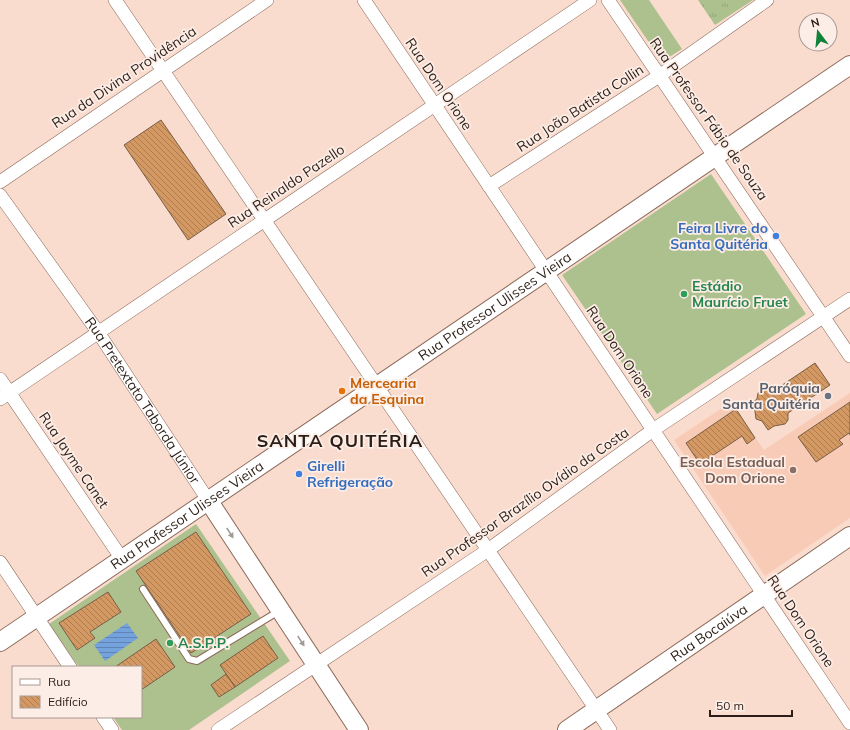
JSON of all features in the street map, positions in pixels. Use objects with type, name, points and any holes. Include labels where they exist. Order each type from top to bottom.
[{"type":"street","points":[[115,0],[610,730]]},
{"type":"street","name":"Rua da Divina Providência","points":[[0,182],[162,70],[267,0]]},
{"type":"street","name":"Rua Dom Orione","points":[[364,0],[850,723]]},
{"type":"street","name":"Rua Reinaldo Pazello","points":[[4,396],[590,0]]},
{"type":"street","name":"Rua Professor Fábio de Souza","points":[[608,0],[659,76],[716,156],[850,356]]},
{"type":"street","name":"Rua João Batista Collin","points":[[489,186],[659,76],[767,0]]},
{"type":"street","name":"Rua Professor Ulisses Vieira","points":[[0,642],[850,65]]},
{"type":"street","name":"Rua Pretextato Taborda Júnior","points":[[0,195],[98,332],[359,730]]},
{"type":"street","name":"Rua Professor Brazílio Ovídio da Costa","points":[[218,730],[488,550],[653,430],[850,299]]},
{"type":"street","name":"Rua Jayme Canet","points":[[0,379],[4,396],[122,559]]},
{"type":"street","name":"Rua Bocaiúva","points":[[567,730],[850,536]]},
{"type":"street","points":[[0,562],[69,666]]},
{"type":"street","points":[[104,718],[112,730]]},
{"type":"lane","points":[[143,589],[189,659],[196,661],[281,610]]},
{"type":"shaded area","name":"Escola Estadual Dom Orione","points":[[850,393],[850,518],[765,576],[674,440],[731,402],[764,450]]},
{"type":"green space","points":[[620,0],[649,0],[682,49],[666,59],[659,57]]},
{"type":"green space","points":[[698,0],[753,0],[715,25]]},
{"type":"green space","name":"Estádio Maurício Fruet","points":[[711,174],[806,314],[657,414],[562,275]]},
{"type":"green space","name":"A.S.P.P.","points":[[196,524],[290,661],[189,730],[122,730],[114,718],[142,718],[142,666],[78,666],[49,624]]},
{"type":"water","points":[[127,623],[138,638],[105,661],[94,645]]},
{"type":"building","points":[[161,120],[226,214],[188,240],[124,145]]},
{"type":"building","points":[[815,363],[830,385],[788,413],[788,420],[785,424],[774,426],[768,430],[762,421],[756,419],[755,411],[751,404],[757,399],[758,393],[766,389],[772,392]]},
{"type":"building","points":[[850,402],[850,435],[849,433],[839,440],[843,444],[816,462],[798,437]]},
{"type":"building","points":[[736,409],[755,438],[747,444],[742,436],[700,464],[686,443]]},
{"type":"building","points":[[196,532],[251,614],[191,653],[136,571]]},
{"type":"building","points":[[108,592],[121,612],[90,632],[95,638],[77,650],[59,623]]},
{"type":"building","points":[[263,636],[278,658],[235,687],[220,665]]},
{"type":"building","points":[[156,639],[175,667],[142,689],[142,666],[116,666]]},
{"type":"building","points":[[226,674],[235,687],[219,697],[211,685]]},
{"type":"place","name":"Feira Livre do Santa Quitéria","points":[[776,236]]},
{"type":"place","name":"Estádio Maurício Fruet","points":[[684,294]]},
{"type":"place","name":"Mercearia da Esquina","points":[[342,391]]},
{"type":"place","name":"Paróquia Santa Quitéria","points":[[828,396]]},
{"type":"place","name":"Escola Estadual Dom Orione","points":[[793,470]]},
{"type":"place","name":"Girelli Refrigeração","points":[[299,474]]},
{"type":"place","name":"A.S.P.P.","points":[[170,643]]},
{"type":"district","name":"SANTA QUITÉRIA","points":[[340,440]]}]
